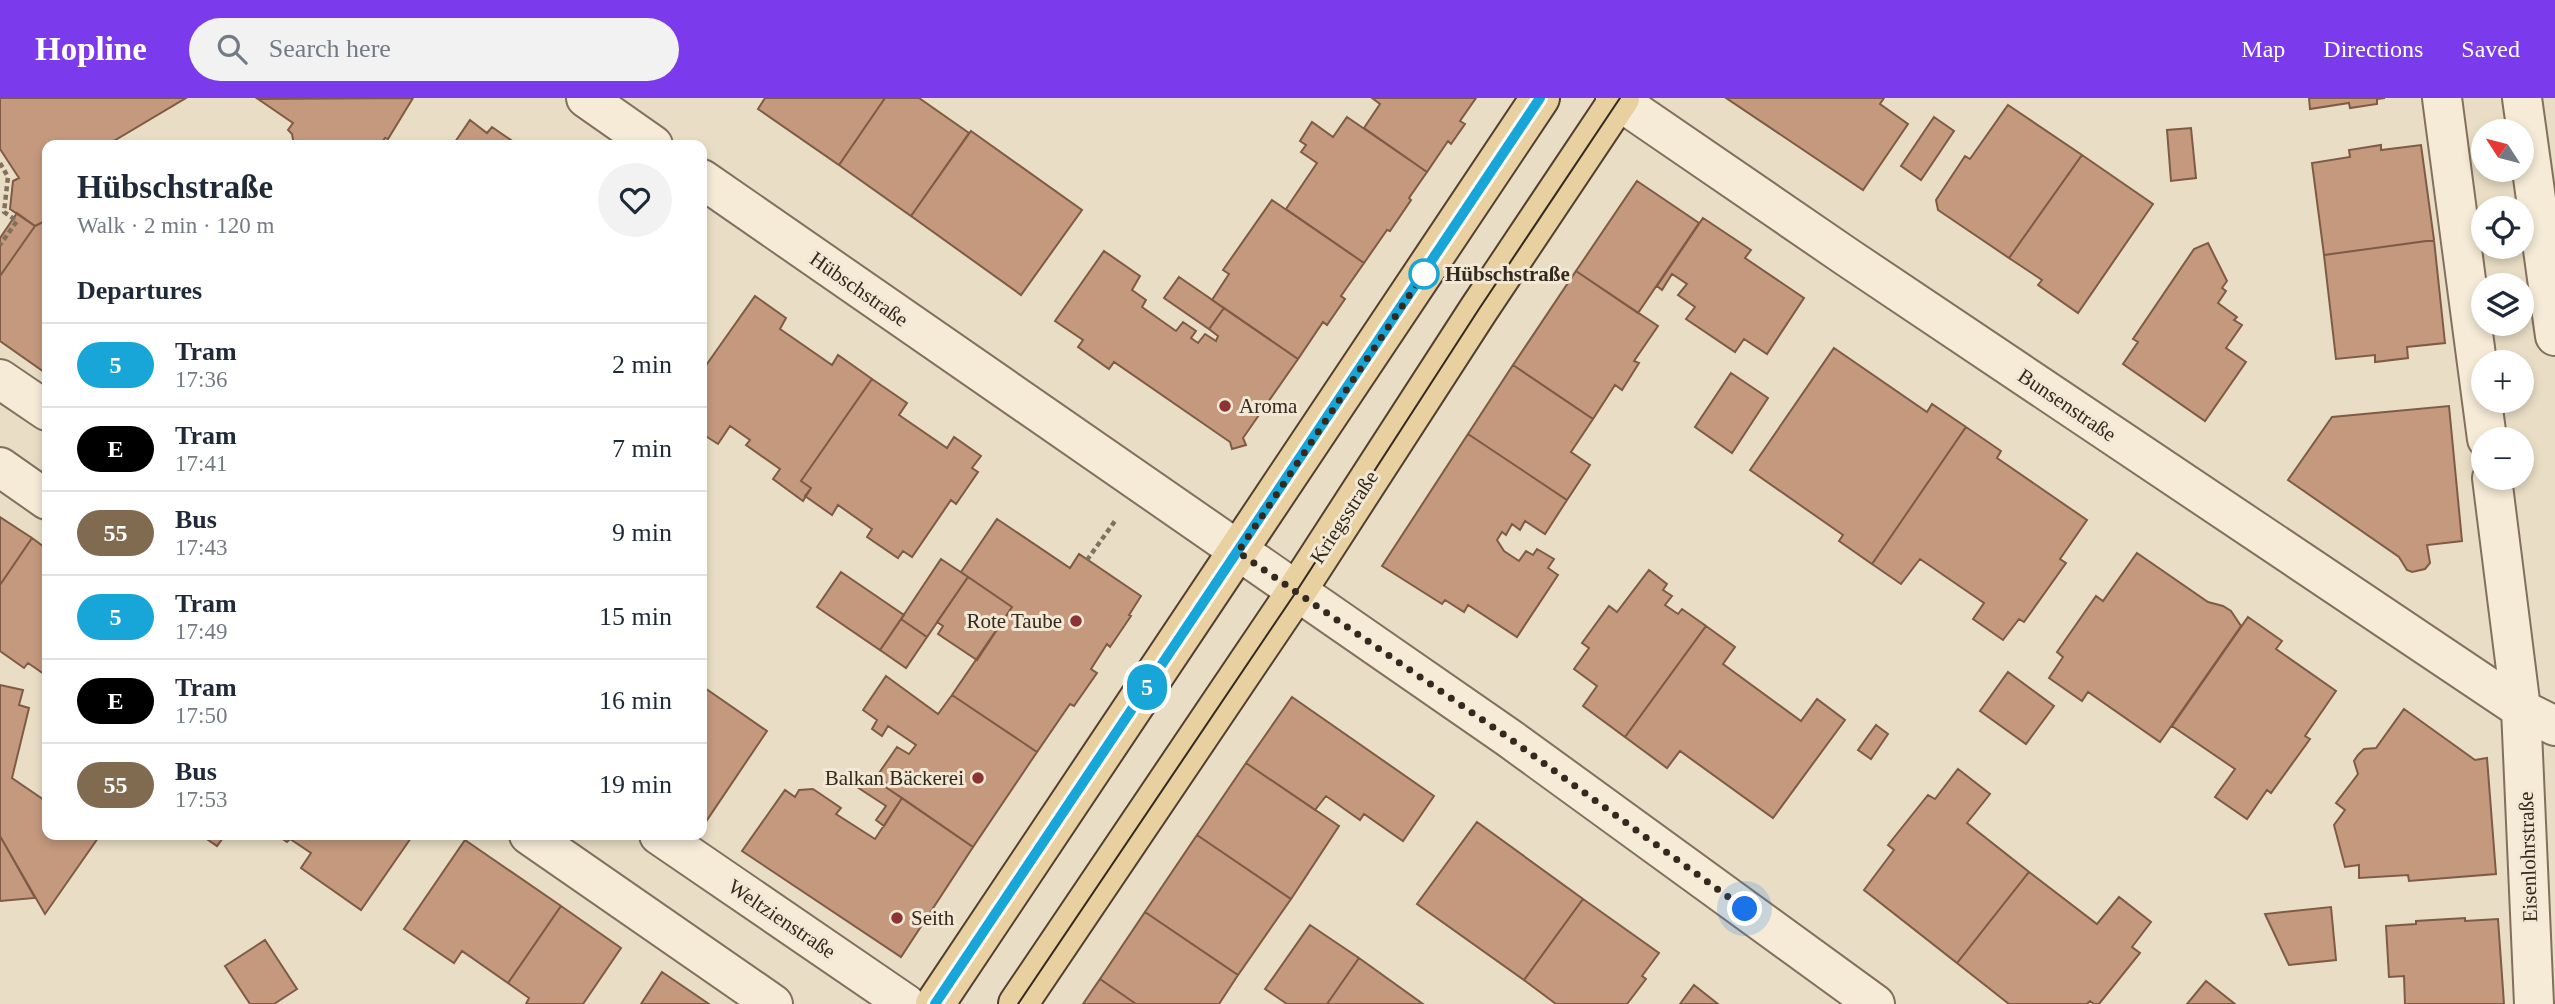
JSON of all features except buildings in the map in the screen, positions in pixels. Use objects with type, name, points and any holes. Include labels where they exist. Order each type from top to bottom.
[{"type":"main road","points":[[935,1004],[1540,98]]},
{"type":"main road","name":"Kriegsstraße","points":[[1018,1004],[1296,592],[1618,99]]},
{"type":"street","points":[[586,98],[646,140]]},
{"type":"street","points":[[2442,98],[2485,427]]},
{"type":"street","points":[[2522,98],[2555,336]]},
{"type":"street","name":"Bunsenstraße","points":[[1618,99],[1859,265],[2521,709]]},
{"type":"street","name":"Hübschstraße","points":[[707,182],[1509,738],[1875,1004]]},
{"type":"street","points":[[0,379],[42,408]]},
{"type":"street","points":[[0,467],[42,496]]},
{"type":"street","name":"Eisenlohrstraße","points":[[2494,490],[2521,709],[2534,1004]]},
{"type":"street","points":[[2521,709],[2555,726]]},
{"type":"street","points":[[536,840],[773,1004]]},
{"type":"street","name":"Weltzienstraße","points":[[666,840],[906,1004]]},
{"type":"path","points":[[0,163],[8,177],[4,212],[17,221],[0,245]]},
{"type":"tram line","points":[[935,1004],[1540,98]]},
{"type":"tram line","name":"5","points":[[935,1004],[1540,98]]},
{"type":"tram line","points":[[1018,1004],[1296,592],[1479,309],[1620,98]]},
{"type":"place","name":"Hübschstraße","points":[[1424,274]]},
{"type":"place","name":"Aroma","points":[[1225,406]]},
{"type":"place","name":"Rote Taube","points":[[1076,621]]},
{"type":"place","name":"Balkan Bäckerei","points":[[978,778]]},
{"type":"place","name":"Seith","points":[[897,918]]},
{"type":"route","points":[[1424,274],[1427,269],[1238,552],[1509,738],[1745,909]]}]
